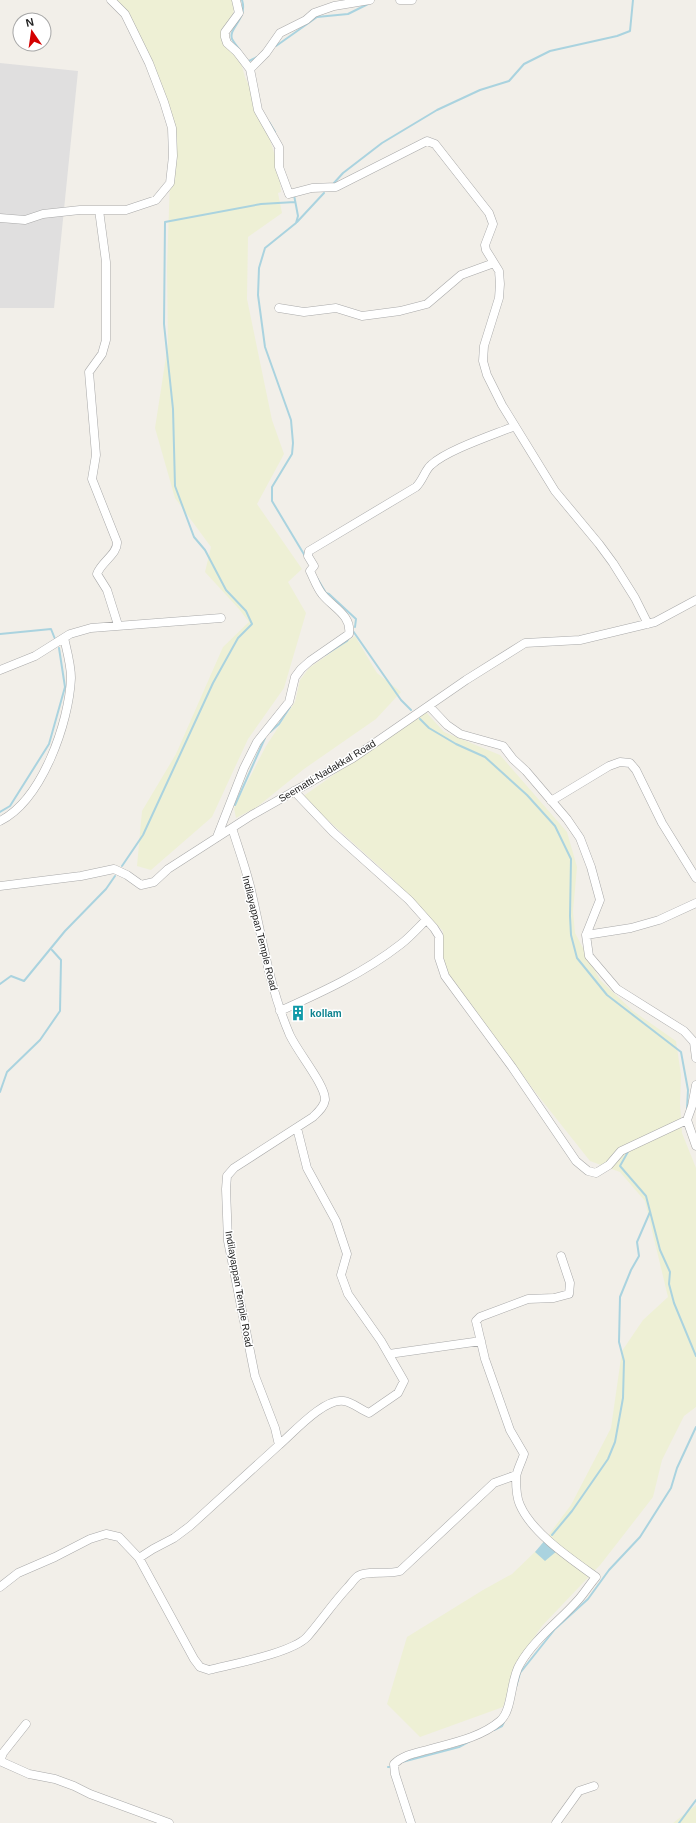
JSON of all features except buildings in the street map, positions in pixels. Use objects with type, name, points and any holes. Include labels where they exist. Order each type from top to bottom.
[{"type":"street","points":[[0,218],[25,220],[43,214],[80,210],[126,210],[156,200],[170,183],[173,156],[172,128],[149,64],[125,14],[111,0]]},
{"type":"street","points":[[236,0],[238,13],[225,32],[225,38],[227,43],[237,52],[250,69],[258,110],[279,147],[279,167],[289,194],[312,188],[336,187],[418,144],[430,141],[435,144],[489,213],[493,224],[485,245],[500,271],[499,298],[484,346],[483,361],[493,387],[555,492],[613,563],[635,598],[648,624]]},
{"type":"street","points":[[250,69],[266,53],[280,33],[306,20],[318,11],[370,0]]},
{"type":"street","points":[[400,0],[412,0]]},
{"type":"street","points":[[99,210],[106,262],[106,340],[102,354],[89,372],[96,455],[92,479],[117,542],[116,549],[99,569],[97,574],[107,590],[118,625]]},
{"type":"street","points":[[278,308],[304,312],[336,308],[362,316],[400,311],[427,304],[462,275],[494,262]]},
{"type":"street","points":[[217,838],[244,768],[256,742],[289,702],[295,677],[310,661],[349,634],[349,623],[343,614],[322,594],[310,571],[314,566],[308,556],[310,551],[416,487],[423,480],[431,465],[446,455],[515,426]]},
{"type":"street","name":"Seematti-Nadakkal Road","points":[[0,886],[81,876],[114,869],[128,875],[141,885],[154,882],[168,869],[232,828],[353,758],[525,643],[580,640],[648,624],[655,622],[696,600]]},
{"type":"street","points":[[0,670],[35,656],[70,634],[91,628],[221,618]]},
{"type":"street","points":[[0,821],[12,815],[22,805],[44,772],[57,739],[70,691],[71,676],[64,638]]},
{"type":"street","points":[[429,706],[447,725],[460,734],[503,746],[551,801],[580,838],[600,900],[586,935],[589,956],[617,989],[684,1031],[694,1042],[696,1058]]},
{"type":"street","points":[[551,801],[609,766],[620,762],[630,763],[636,770],[662,823],[696,878]]},
{"type":"street","points":[[294,792],[333,832],[409,900],[434,928],[439,936],[439,958],[445,976],[512,1067],[576,1161],[588,1171],[596,1173],[608,1165],[621,1150],[669,1126],[687,1120]]},
{"type":"street","name":"Indilayappan Temple Road","points":[[232,828],[250,885],[267,968],[280,1011],[289,1035],[322,1088],[325,1099],[322,1108],[313,1117],[234,1168],[227,1176],[228,1241],[255,1376],[275,1428],[279,1445]]},
{"type":"street","points":[[586,935],[631,928],[659,920],[696,903]]},
{"type":"street","points":[[280,1011],[340,984],[402,943],[426,920]]},
{"type":"street","points":[[696,1085],[692,1106],[687,1120],[696,1146]]},
{"type":"street","points":[[139,1558],[174,1538],[190,1526],[325,1405],[338,1401],[346,1401],[369,1413],[398,1393],[404,1381],[389,1354],[348,1294],[341,1275],[347,1254],[336,1221],[307,1168],[297,1128]]},
{"type":"street","points":[[411,1823],[395,1774],[394,1764],[399,1759],[415,1753],[470,1738],[502,1720],[507,1709],[512,1683],[519,1665],[534,1643],[579,1599],[596,1577],[565,1554],[538,1529],[523,1512],[518,1503],[516,1475],[524,1454],[510,1430],[480,1341],[476,1321],[480,1317],[528,1299],[554,1298],[569,1294],[570,1283],[561,1256]]},
{"type":"street","points":[[389,1354],[480,1341]]},
{"type":"street","points":[[0,1587],[18,1573],[55,1557],[90,1539],[106,1534],[113,1534],[119,1537],[139,1558],[194,1659],[200,1667],[209,1670],[267,1655],[294,1645],[306,1638],[334,1602],[359,1576],[368,1574],[392,1574],[400,1571],[494,1483],[516,1475]]},
{"type":"street","points":[[26,1724],[3,1753],[0,1761],[29,1774],[54,1779],[169,1823]]},
{"type":"street","points":[[556,1823],[579,1791],[594,1786]]},
{"type":"shaded area","points":[[0,63],[78,71],[54,308],[0,308]]},
{"type":"green space","points":[[114,0],[236,0],[227,41],[241,63],[245,77],[260,109],[278,165],[281,192],[278,193],[282,213],[248,237],[247,299],[272,420],[284,454],[257,504],[302,569],[288,582],[306,613],[284,688],[248,739],[212,817],[151,870],[137,866],[142,811],[176,754],[223,647],[249,622],[205,572],[211,547],[175,498],[155,428],[168,344],[167,268],[172,121],[154,66]]},
{"type":"green space","points":[[355,636],[377,673],[401,692],[376,719],[304,769],[257,807],[236,818],[234,808],[266,746],[295,702],[300,680],[309,668]]},
{"type":"green space","points":[[425,711],[444,732],[500,755],[567,832],[577,867],[573,911],[575,933],[600,980],[633,1011],[676,1041],[681,1075],[680,1103],[682,1133],[696,1168],[696,1407],[684,1416],[662,1460],[653,1497],[601,1564],[542,1626],[517,1662],[503,1707],[420,1737],[387,1704],[407,1637],[483,1590],[512,1574],[539,1548],[571,1505],[611,1428],[622,1351],[643,1320],[668,1297],[645,1201],[620,1172],[590,1161],[536,1093],[443,966],[443,931],[391,877],[302,797]]},
{"type":"green space","points":[[696,1805],[696,1823],[673,1823]]},
{"type":"water","points":[[546,1539],[557,1551],[545,1561],[535,1552]]},
{"type":"waterway","points":[[240,50],[232,39],[232,35],[242,13],[242,0]]},
{"type":"waterway","points":[[334,183],[343,173],[382,143],[437,110],[480,90],[509,81],[524,64],[550,51],[617,36],[630,31],[633,0]]},
{"type":"waterway","points":[[276,46],[317,17],[348,14],[368,4]]},
{"type":"waterway","points":[[249,61],[257,57]]},
{"type":"waterway","points":[[269,122],[275,132]]},
{"type":"waterway","points":[[297,222],[324,193]]},
{"type":"waterway","points":[[294,195],[298,216],[296,223],[265,248],[259,268],[258,295],[265,347],[291,420],[293,443],[292,454],[272,487],[272,501],[305,556]]},
{"type":"waterway","points":[[122,866],[143,835],[213,683],[238,638],[252,624],[246,611],[226,590],[205,550],[194,537],[175,486],[173,409],[164,324],[165,222],[261,204],[295,202]]},
{"type":"waterway","points":[[317,578],[326,593],[329,594],[356,619],[355,627]]},
{"type":"waterway","points":[[0,634],[51,629],[55,639]]},
{"type":"waterway","points":[[353,631],[401,700],[411,710]]},
{"type":"waterway","points":[[325,655],[347,641],[349,638]]},
{"type":"waterway","points":[[0,812],[10,806],[49,744],[65,687],[59,648]]},
{"type":"waterway","points":[[270,732],[279,724],[290,707]]},
{"type":"waterway","points":[[420,719],[429,728],[456,744],[485,757],[527,795],[555,826],[571,859],[571,935],[577,958],[607,995],[681,1052],[688,1090],[687,1108]]},
{"type":"waterway","points":[[235,805],[265,738]]},
{"type":"waterway","points":[[0,984],[11,976],[24,981],[65,931],[106,889],[115,876]]},
{"type":"waterway","points":[[0,1092],[7,1072],[40,1040],[60,1011],[61,960],[52,950]]},
{"type":"waterway","points":[[629,1150],[620,1166],[646,1196],[660,1250],[670,1272],[669,1284],[674,1303],[696,1356]]},
{"type":"waterway","points":[[552,1535],[572,1511],[608,1459],[615,1442],[623,1398],[624,1361],[619,1342],[620,1297],[631,1270],[639,1256],[637,1242],[650,1212]]},
{"type":"waterway","points":[[516,1687],[520,1673],[555,1629],[588,1599],[609,1570],[640,1537],[671,1488],[677,1468],[696,1427]]},
{"type":"waterway","points":[[494,1730],[502,1726],[504,1722]]},
{"type":"waterway","points":[[402,1762],[459,1747],[470,1741]]},
{"type":"waterway","points":[[679,1823],[696,1800]]},
{"type":"place","name":"kollam","points":[[298,1013]]}]
